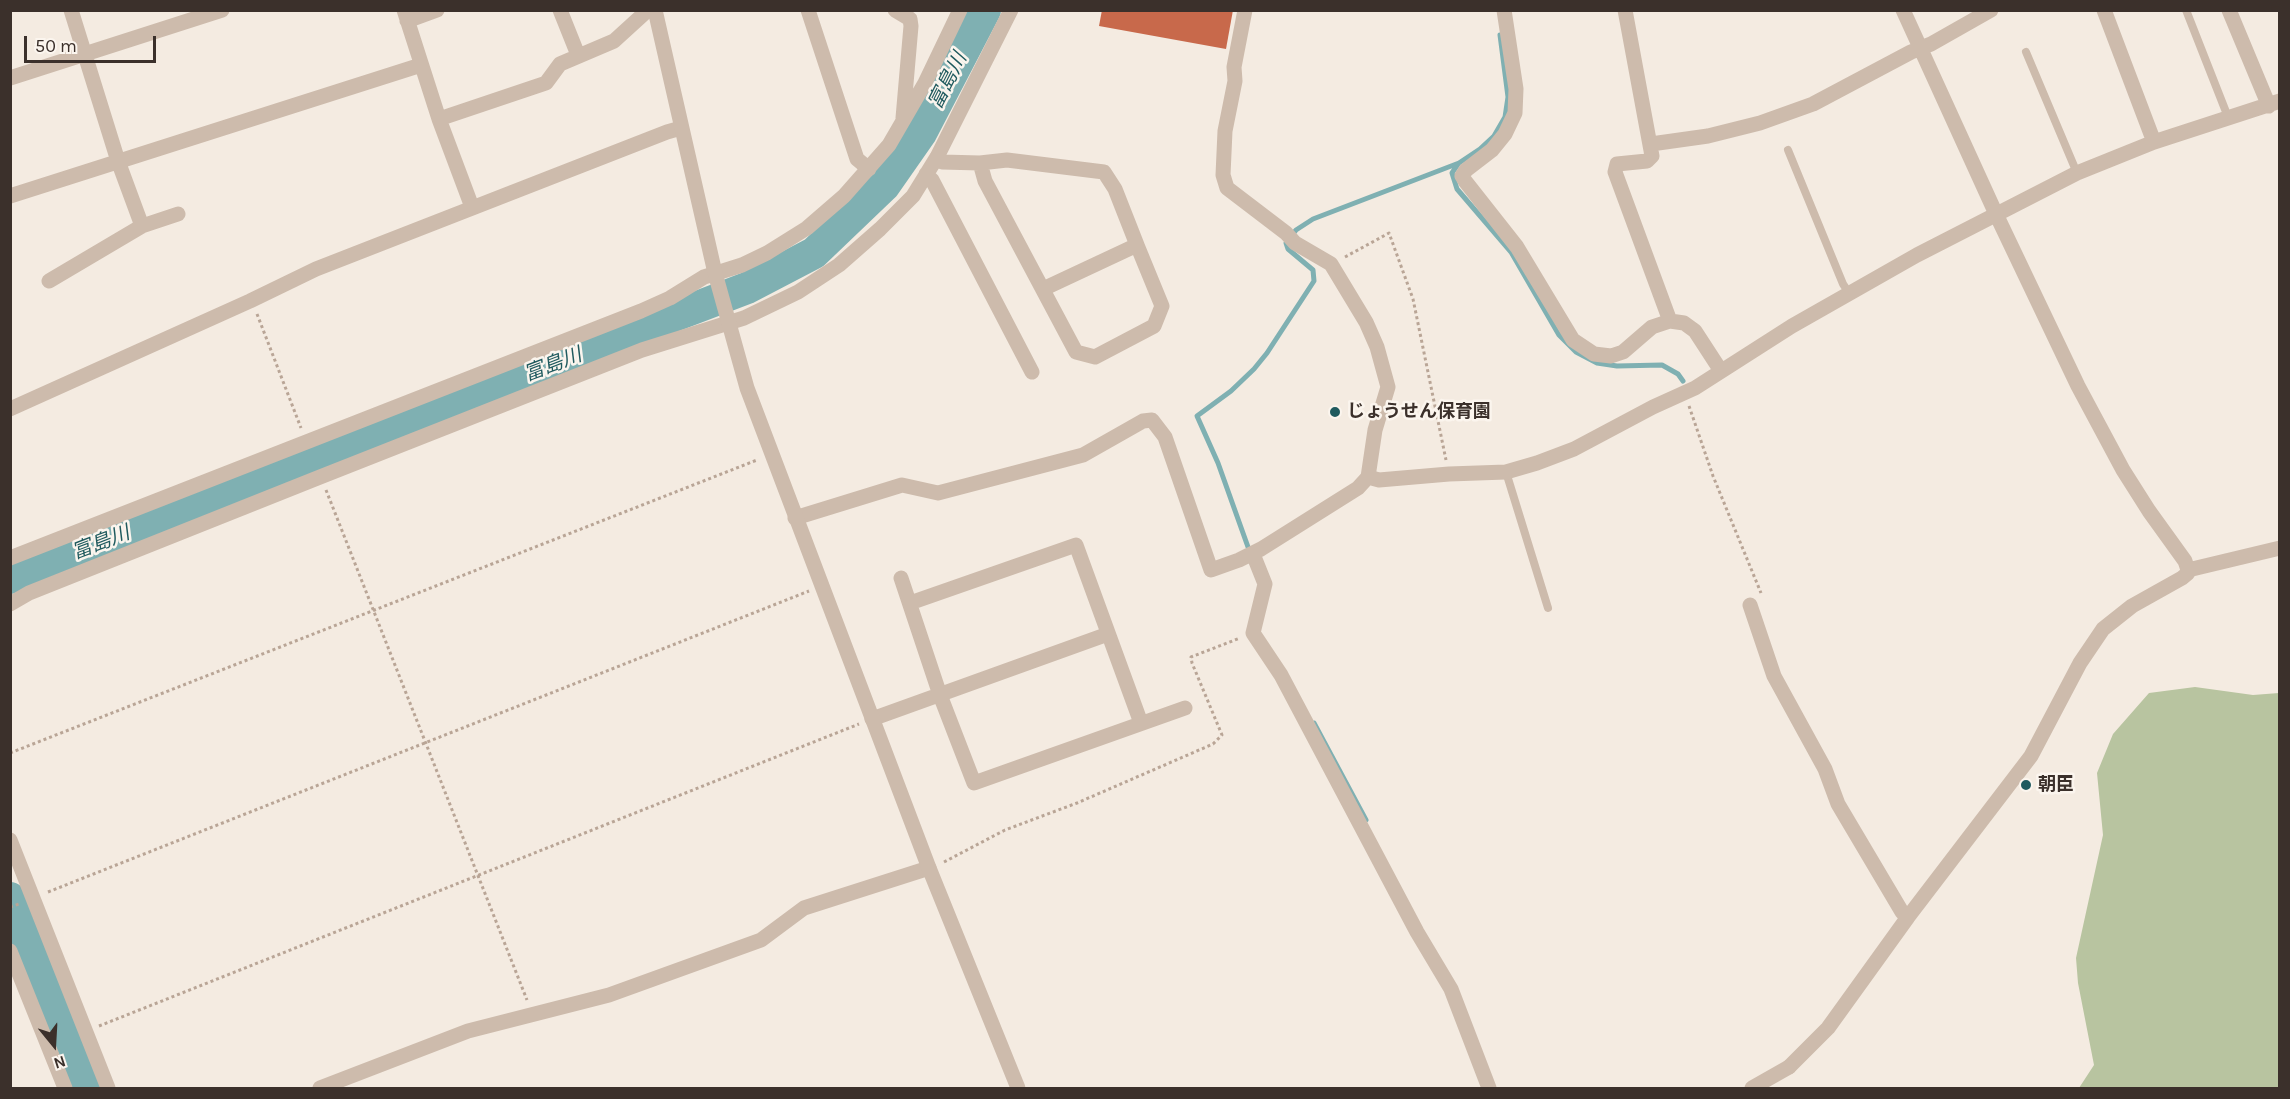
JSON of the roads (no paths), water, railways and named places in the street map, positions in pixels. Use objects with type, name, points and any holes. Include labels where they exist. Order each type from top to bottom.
[{"type":"street","points":[[71,10],[118,161],[142,226]]},
{"type":"street","points":[[10,78],[222,10]]},
{"type":"street","points":[[437,10],[405,16],[439,119],[472,207]]},
{"type":"street","points":[[560,10],[578,55]]},
{"type":"street","points":[[439,119],[546,83],[560,64],[614,41],[648,10]]},
{"type":"street","points":[[655,10],[716,278],[747,388],[929,868],[1018,1089]]},
{"type":"street","points":[[808,10],[857,159],[869,169]]},
{"type":"street","points":[[895,10],[910,19],[911,26],[902,115],[904,121]]},
{"type":"street","points":[[10,558],[641,311],[767,253],[807,228],[844,196],[889,145],[904,121],[960,10]]},
{"type":"street","points":[[10,604],[29,593],[320,477],[642,350],[798,292],[880,230],[913,196],[937,157],[1011,10]]},
{"type":"street","points":[[795,518],[902,485],[938,494],[1083,455],[1143,421],[1152,420],[1165,437],[1211,570],[1253,554],[1358,488],[1368,477],[1375,430],[1388,387],[1374,339],[1331,264],[1302,248],[1227,188],[1223,175],[1225,131],[1245,10]]},
{"type":"street","points":[[1504,10],[1516,89],[1515,113],[1505,134],[1492,150],[1466,170],[1462,176],[1465,181],[1517,247],[1573,340],[1594,354],[1611,356],[1623,352],[1652,327],[1670,321],[1684,323],[1695,331],[1721,371]]},
{"type":"street","points":[[1625,10],[1652,156],[1647,161],[1617,165],[1615,172],[1670,321]]},
{"type":"street","points":[[1752,1089],[1789,1067],[1828,1028],[1908,917],[2031,756],[2080,663],[2103,629],[2132,606],[2188,573],[2184,561],[2123,470],[2100,428],[1996,214],[1903,10]]},
{"type":"street","points":[[2104,10],[2154,142]]},
{"type":"street","points":[[1368,477],[1379,480],[1506,472],[1537,464],[1574,449],[1684,393],[1792,326],[1917,255],[2078,172],[2154,142],[2274,104],[2229,10]]},
{"type":"street","points":[[1651,144],[1708,136],[1760,123],[1813,104],[1911,52],[1921,49],[1984,12]]},
{"type":"street","points":[[10,196],[421,65]]},
{"type":"street","points":[[10,409],[316,269],[681,128]]},
{"type":"street","points":[[937,157],[942,162],[980,163],[1007,160],[1104,172],[1115,189],[1162,306],[1154,326],[1095,357],[1076,352],[984,181],[980,163]]},
{"type":"street","points":[[926,174],[932,180],[1032,372]]},
{"type":"street","points":[[49,281],[142,226],[178,214]]},
{"type":"street","points":[[1043,289],[1137,245]]},
{"type":"street","points":[[910,603],[1076,545],[1141,723]]},
{"type":"street","points":[[2188,570],[2280,548]]},
{"type":"street","points":[[1253,554],[1265,584],[1253,633],[1287,686],[1417,932],[1451,989],[1489,1089]]},
{"type":"street","points":[[901,578],[940,695],[974,783],[1185,708]]},
{"type":"street","points":[[1750,605],[1774,676],[1825,769],[1838,804],[1902,912],[1908,917]]},
{"type":"street","points":[[872,719],[1108,634]]},
{"type":"street","points":[[10,840],[27,901],[86,1031],[108,1089]]},
{"type":"street","points":[[320,1089],[468,1031],[609,995],[761,940],[804,908],[929,868]]},
{"type":"street","points":[[10,951],[64,1089]]},
{"type":"lane","points":[[2186,10],[2228,117]]},
{"type":"lane","points":[[2026,52],[2078,172]]},
{"type":"lane","points":[[1788,150],[1843,284],[1849,293]]},
{"type":"lane","points":[[1506,472],[1548,608]]},
{"type":"waterway","name":"富島川","points":[[10,578],[747,288],[814,253],[884,186],[921,133],[985,10]]},
{"type":"waterway","points":[[1248,547],[1218,463],[1197,416],[1231,391],[1254,369],[1314,281],[1313,270],[1288,249],[1286,243],[1296,230],[1313,219],[1459,163],[1494,136],[1505,117],[1508,97],[1500,35]]},
{"type":"waterway","points":[[1458,164],[1452,173],[1457,189],[1511,252],[1559,335],[1576,352],[1597,363],[1617,366],[1662,365],[1678,374],[1683,381]]},
{"type":"waterway","points":[[1314,723],[1366,820]]},
{"type":"waterway","name":"富島川","points":[[10,898],[86,1088]]},
{"type":"place","name":"じょうせん保育園","points":[[1335,412]]},
{"type":"place","name":"朝臣","points":[[2026,785]]}]
